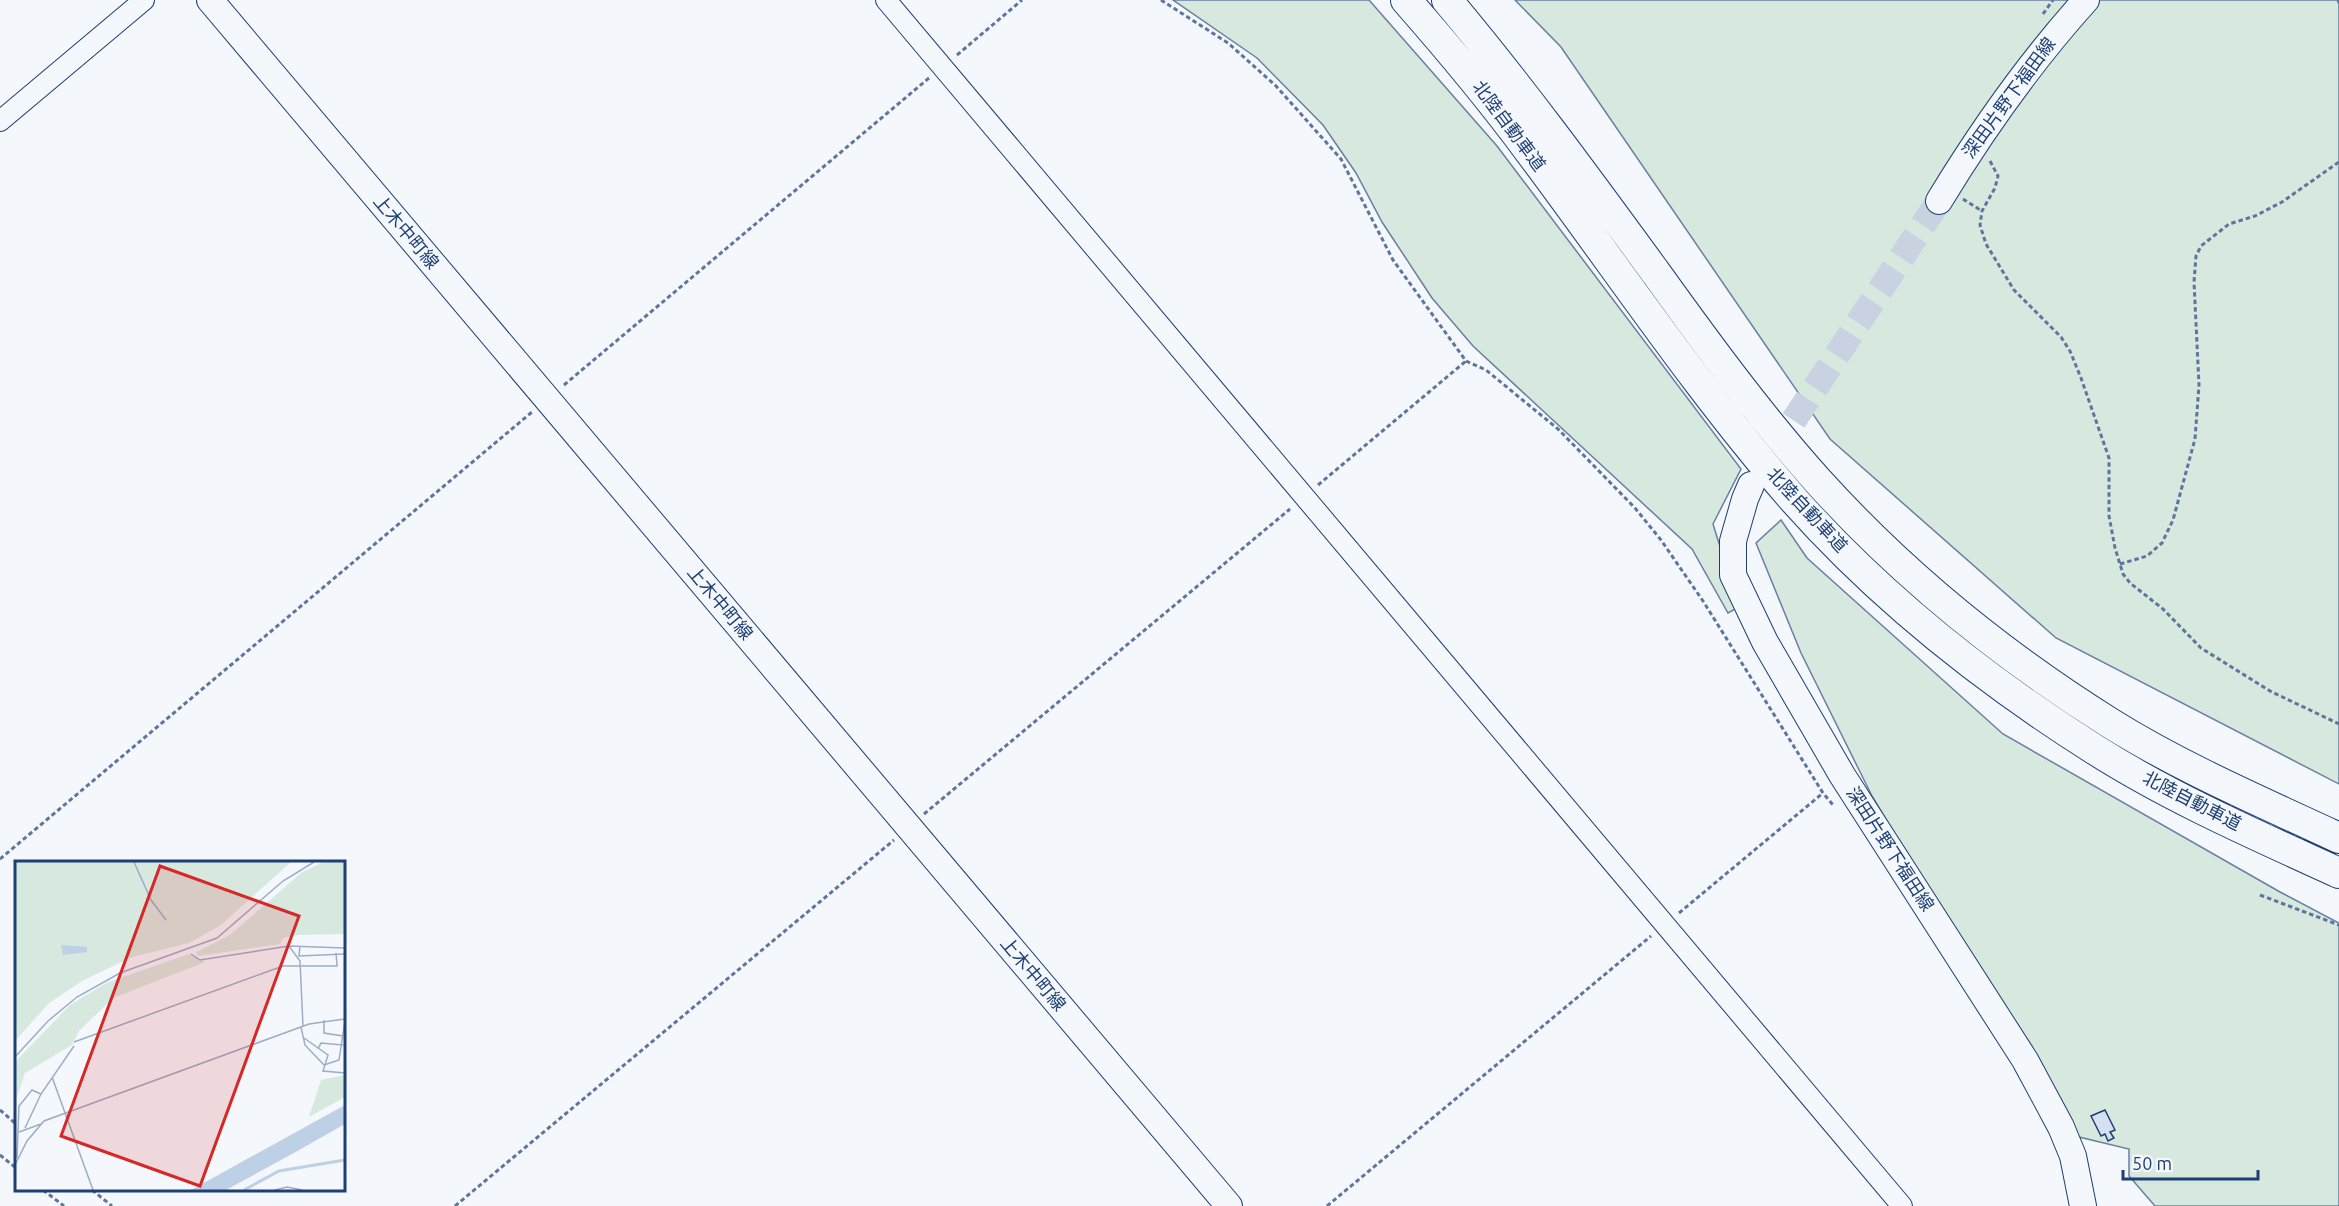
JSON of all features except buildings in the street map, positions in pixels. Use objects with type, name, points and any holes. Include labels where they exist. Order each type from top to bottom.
[{"type":"highway","name":"北陸自動車道","points":[[1406,0],[1529,150],[1672,348],[1730,423],[1796,501],[1868,576],[1943,641],[2095,750],[2176,795],[2339,873]]},
{"type":"highway","name":"北陸自動車道","points":[[1447,0],[1538,113],[1757,409],[1818,481],[1886,549],[1965,619],[2030,669],[2112,724],[2190,767],[2339,838]]},
{"type":"main road","name":"上木中町線","points":[[210,0],[1229,1206]]},
{"type":"main road","name":"深田片野下福田線","points":[[1940,201],[1977,140],[2056,33],[2086,0]]},
{"type":"main road","name":"深田片野下福田線","points":[[1751,485],[1733,541],[1733,575],[1765,642],[1842,775],[2025,1060],[2061,1127],[2073,1156],[2084,1206]]},
{"type":"street","points":[[0,121],[144,0]]},
{"type":"street","points":[[886,0],[1902,1206]]},
{"type":"path","points":[[0,859],[1022,0]]},
{"type":"path","points":[[1161,0],[1228,43],[1276,86],[1336,152],[1393,260],[1466,362],[1486,370],[1558,429],[1635,508],[1661,540],[1703,601],[1823,793],[1840,812]]},
{"type":"path","points":[[1977,140],[1998,176],[1995,188],[1982,211],[1980,225],[1986,244],[2014,290],[2061,336],[2070,351],[2109,458],[2109,516],[2117,556],[2130,583],[2163,609],[2202,648],[2270,691],[2339,724]]},
{"type":"path","points":[[2120,564],[2147,556],[2162,543],[2173,520],[2195,439],[2199,385],[2195,273],[2196,256],[2201,246],[2229,224],[2255,216],[2282,202],[2339,162]]},
{"type":"path","points":[[455,1206],[1466,362]]},
{"type":"path","points":[[1327,1206],[1823,793]]},
{"type":"path","points":[[2260,895],[2339,925]]},
{"type":"path","points":[[0,1110],[15,1123]]},
{"type":"path","points":[[0,1155],[15,1167]]},
{"type":"path","points":[[44,1191],[64,1206]]},
{"type":"path","points":[[93,1191],[112,1206]]},
{"type":"shaded area","points":[[1173,0],[1369,0],[1497,146],[1741,469],[1713,524],[1739,607],[1728,613],[1692,549],[1473,346],[1432,298],[1382,222],[1356,173],[1323,125],[1257,58]]},
{"type":"shaded area","points":[[1515,0],[2339,0],[2339,784],[2056,638],[1830,439],[1561,47]]},
{"type":"shaded area","points":[[1781,520],[1807,558],[2003,734],[2280,892],[2339,923],[2339,1206],[2155,1206],[2129,1176],[2129,1149],[2075,1136],[1872,796],[1801,653],[1756,543]]},
{"type":"tunnel","points":[[1772,453],[1939,201]]}]
